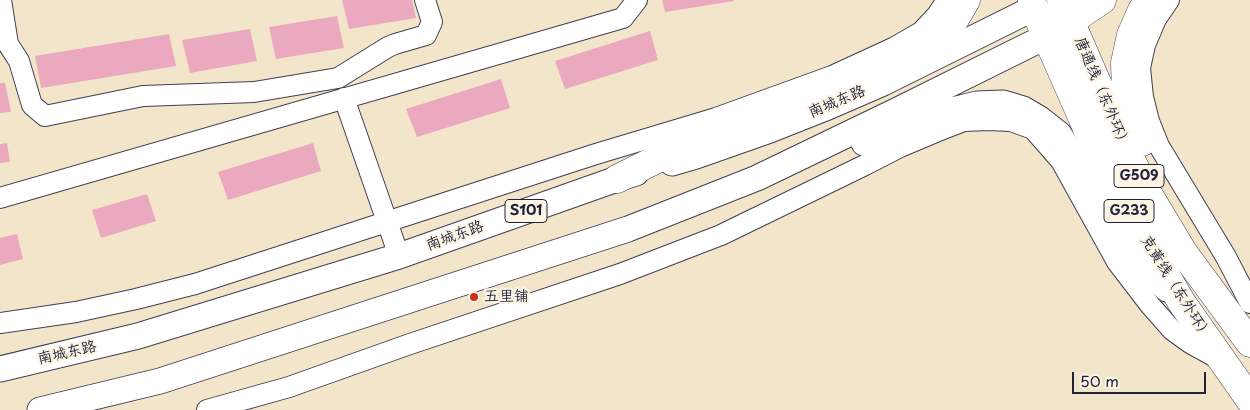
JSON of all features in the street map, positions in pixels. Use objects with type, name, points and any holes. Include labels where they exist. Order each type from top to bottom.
[{"type":"highway","points":[[617,179],[679,148],[807,101],[872,73],[932,40],[954,19],[966,0]]},
{"type":"highway","points":[[1047,36],[1066,11],[1102,0]]},
{"type":"highway","name":"G233","points":[[1149,0],[1142,10],[1131,35],[1126,63],[1126,94],[1133,122],[1153,168],[1177,214],[1221,289],[1247,339]]},
{"type":"highway","name":"克黄线（东外环）","points":[[1038,3],[1047,36],[1108,176],[1182,303],[1250,400]]},
{"type":"highway","name":"唐通线（东外环）","points":[[1066,11],[1128,154],[1147,192],[1183,252],[1247,339]]},
{"type":"main road","name":"南城东路","points":[[0,369],[138,336],[399,256],[617,179],[696,156],[770,130],[883,83],[1038,3]]},
{"type":"main road","points":[[40,410],[169,378],[628,229],[757,178],[1047,36]]},
{"type":"main road","points":[[757,178],[809,164],[949,111],[977,104],[1003,103],[1023,109],[1059,134],[1138,258],[1156,279],[1182,303]]},
{"type":"street","points":[[1,0],[2,21],[8,44],[19,61],[32,105],[45,116],[143,96],[254,92],[338,78],[388,47],[426,35],[432,22],[425,0]]},
{"type":"street","points":[[0,198],[623,18],[637,0]]},
{"type":"street","points":[[0,323],[76,312],[195,284],[596,154],[716,118],[832,76],[895,47],[921,32],[937,15],[947,0]]},
{"type":"street","points":[[1169,0],[1156,19],[1145,45],[1140,68],[1143,96],[1149,122],[1159,146],[1226,257],[1250,303]]},
{"type":"street","points":[[254,92],[267,121]]},
{"type":"street","points":[[344,98],[399,256]]},
{"type":"street","points":[[207,410],[288,387],[620,274],[721,235],[900,147],[964,121],[1011,121],[1032,129],[1061,162],[1117,262],[1150,305],[1172,330],[1190,343],[1222,361]]},
{"type":"building","points":[[342,0],[412,0],[416,18],[349,29]]},
{"type":"building","points":[[662,0],[734,0],[734,1],[665,12]]},
{"type":"building","points":[[337,16],[344,48],[276,59],[269,27]]},
{"type":"building","points":[[250,29],[257,61],[190,73],[182,40]]},
{"type":"building","points":[[650,31],[658,60],[565,89],[555,61]]},
{"type":"building","points":[[169,34],[176,66],[41,88],[35,56]]},
{"type":"building","points":[[501,79],[510,108],[417,137],[406,109]]},
{"type":"building","points":[[0,83],[5,83],[11,112],[0,113]]},
{"type":"building","points":[[7,143],[10,162],[0,163],[0,144]]},
{"type":"building","points":[[313,143],[321,171],[228,200],[218,172]]},
{"type":"building","points":[[147,194],[156,221],[101,238],[92,210]]},
{"type":"building","points":[[17,234],[23,259],[0,265],[0,238]]},
{"type":"place","name":"五里铺","points":[[474,297]]}]
